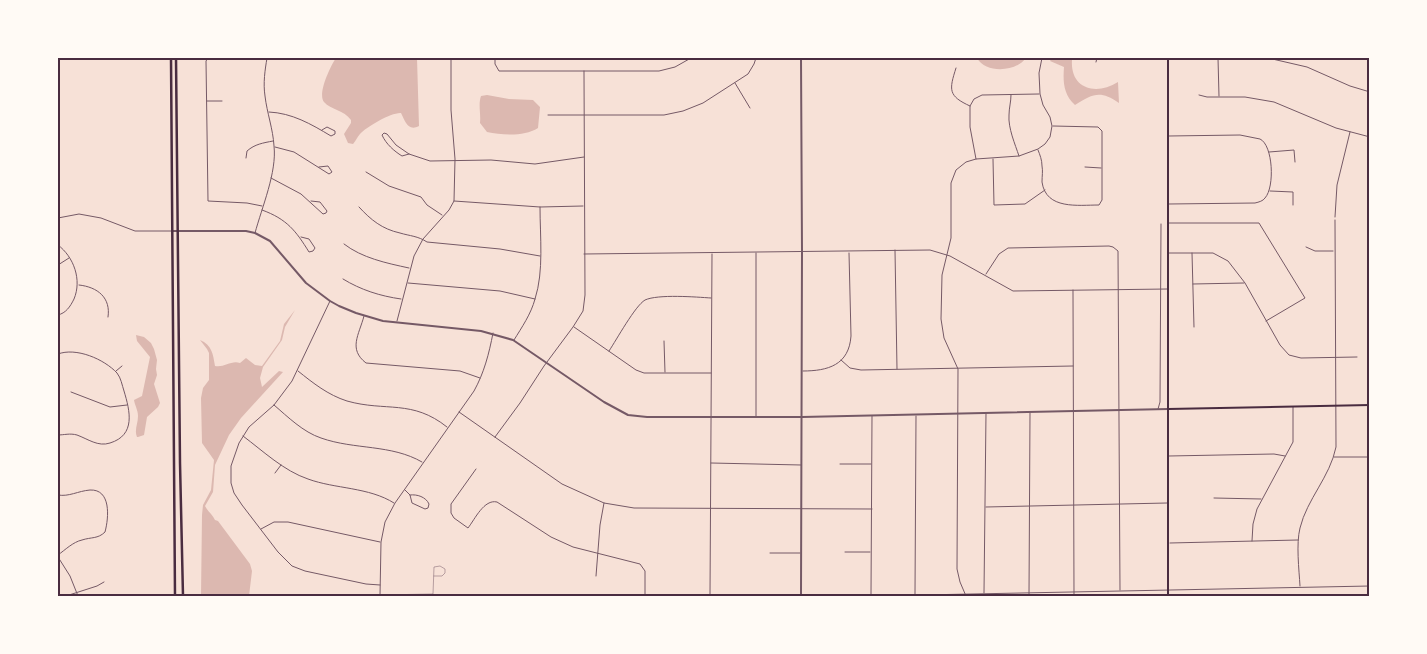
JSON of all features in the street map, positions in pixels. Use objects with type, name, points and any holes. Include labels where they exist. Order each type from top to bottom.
[{"type":"main road","points":[[171,58],[175,596]]},
{"type":"main road","points":[[176,58],[183,596]]},
{"type":"main road","points":[[1168,58],[1168,596]]},
{"type":"main road","points":[[1168,409],[1370,405]]},
{"type":"street","points":[[208,58],[206,61],[208,201],[247,203],[262,206]]},
{"type":"street","points":[[255,233],[270,178],[275,146],[272,124],[264,96],[267,58]]},
{"type":"street","points":[[397,323],[410,268],[423,239],[454,201],[451,58]]},
{"type":"street","points":[[495,58],[495,64],[499,71],[659,71],[674,67],[692,58]]},
{"type":"street","points":[[548,115],[664,115],[683,111],[703,103],[748,74],[756,58]]},
{"type":"street","points":[[801,58],[801,596]]},
{"type":"street","points":[[965,596],[957,569],[958,369],[944,338],[941,319],[942,275],[948,255],[952,228],[951,183],[956,170],[966,162],[976,159],[1019,156],[1038,149],[1045,144],[1050,137],[1052,126],[1040,94],[1039,73],[1042,58]]},
{"type":"street","points":[[1218,58],[1219,96]]},
{"type":"street","points":[[1268,58],[1306,67],[1336,81],[1370,92]]},
{"type":"street","points":[[956,68],[951,83],[951,91],[957,100],[970,106]]},
{"type":"street","points":[[495,437],[583,311],[585,295],[584,71]]},
{"type":"street","points":[[734,82],[750,108]]},
{"type":"street","points":[[976,159],[970,127],[970,106],[974,99],[982,95],[1040,94]]},
{"type":"street","points":[[1011,95],[1011,106],[1008,116],[1009,124],[1019,156]]},
{"type":"street","points":[[1199,95],[1245,97],[1274,102],[1350,132],[1370,137]]},
{"type":"street","points":[[207,101],[222,101]]},
{"type":"street","points":[[268,112],[290,116],[331,136],[335,134],[335,132],[327,128],[322,130]]},
{"type":"street","points":[[1038,149],[1042,164],[1042,181],[1045,190],[1052,198],[1059,203],[1069,205],[1099,205],[1102,200],[1102,131],[1098,127],[1052,126]]},
{"type":"street","points":[[1335,217],[1337,185],[1350,132]]},
{"type":"street","points":[[409,154],[400,155],[382,135],[384,133],[388,134],[395,143],[409,154],[430,160],[491,160],[535,164],[584,157]]},
{"type":"street","points":[[1168,136],[1240,135],[1253,137],[1263,140],[1269,152],[1271,163],[1269,191],[1265,199],[1255,203],[1168,204]]},
{"type":"street","points":[[246,158],[248,151],[252,147],[259,143],[273,141]]},
{"type":"street","points":[[275,146],[294,152],[329,174],[332,172],[328,166],[319,167]]},
{"type":"street","points":[[1269,152],[1294,150],[1295,162]]},
{"type":"street","points":[[993,158],[994,205],[1025,204],[1045,190]]},
{"type":"street","points":[[1085,167],[1102,168]]},
{"type":"street","points":[[366,172],[389,186],[421,197],[427,205],[443,216]]},
{"type":"street","points":[[270,178],[294,190],[311,201],[323,214],[326,213],[326,209],[320,202],[311,201]]},
{"type":"street","points":[[1269,191],[1293,192],[1293,205]]},
{"type":"street","points":[[454,201],[540,207],[584,206]]},
{"type":"street","points":[[359,207],[374,223],[400,234],[423,239],[427,242],[500,249],[540,256]]},
{"type":"street","points":[[513,340],[527,320],[540,280],[540,207]]},
{"type":"street","points":[[261,210],[280,218],[292,227],[301,237],[309,252],[313,251],[315,248],[309,239],[301,237]]},
{"type":"street","points":[[58,218],[79,214],[101,218],[135,231],[246,231],[255,233],[273,244],[302,279],[330,301],[364,316],[397,323],[494,333],[513,340],[604,402],[628,414],[647,417],[802,417],[1168,409]]},
{"type":"street","points":[[1300,588],[1300,528],[1303,518],[1334,458],[1336,440],[1335,220]]},
{"type":"street","points":[[1168,223],[1259,223],[1306,298],[1266,321]]},
{"type":"street","points":[[1158,410],[1160,402],[1161,224]]},
{"type":"street","points":[[344,244],[352,250],[375,260],[410,268]]},
{"type":"street","points":[[58,245],[65,250],[70,258],[78,285],[71,306],[64,314],[58,315]]},
{"type":"street","points":[[985,276],[999,254],[1008,248],[1109,246],[1116,249],[1119,255],[1120,591]]},
{"type":"street","points":[[1306,247],[1314,251],[1334,251]]},
{"type":"street","points":[[895,250],[897,369]]},
{"type":"street","points":[[584,254],[930,250],[948,255],[1013,291],[1168,289]]},
{"type":"street","points":[[802,371],[828,369],[841,360],[848,349],[851,340],[849,251]]},
{"type":"street","points":[[756,252],[756,417]]},
{"type":"street","points":[[1192,252],[1194,327]]},
{"type":"street","points":[[710,596],[712,253]]},
{"type":"street","points":[[1168,253],[1214,253],[1222,256],[1234,267],[1245,283],[1284,351],[1289,355],[1301,358],[1358,357]]},
{"type":"street","points":[[58,265],[70,258]]},
{"type":"street","points":[[343,279],[361,289],[402,299]]},
{"type":"street","points":[[407,283],[500,291],[535,300]]},
{"type":"street","points":[[1193,284],[1245,283]]},
{"type":"street","points":[[78,285],[88,286],[106,299],[109,308],[108,317]]},
{"type":"street","points":[[1073,290],[1074,596]]},
{"type":"street","points":[[609,351],[638,308],[646,300],[660,297],[712,298]]},
{"type":"street","points":[[330,301],[292,381],[274,405],[253,422],[243,436],[231,466],[231,483],[237,498],[283,559],[298,569],[366,584],[380,585]]},
{"type":"street","points":[[364,316],[355,347],[358,357],[366,363],[460,371],[481,378]]},
{"type":"street","points":[[573,327],[636,370],[644,373],[712,373]]},
{"type":"street","points":[[380,596],[381,542],[385,522],[404,489],[474,391],[481,378],[494,333]]},
{"type":"street","points":[[664,340],[665,373]]},
{"type":"street","points":[[58,354],[72,351],[84,353],[94,357],[115,372],[120,378],[130,417],[128,426],[118,439],[103,444],[94,443],[75,435],[58,435]]},
{"type":"street","points":[[841,360],[850,368],[856,369],[1073,366]]},
{"type":"street","points":[[115,372],[122,366]]},
{"type":"street","points":[[297,370],[315,385],[336,397],[357,403],[417,410],[428,414],[448,428]]},
{"type":"street","points":[[71,392],[110,407],[128,405]]},
{"type":"street","points":[[274,405],[320,438],[337,443],[399,451],[423,462]]},
{"type":"street","points":[[1252,541],[1254,520],[1262,499],[1286,456],[1293,439],[1293,407]]},
{"type":"street","points":[[459,412],[562,484],[604,503],[634,508],[872,509]]},
{"type":"street","points":[[1029,596],[1030,412]]},
{"type":"street","points":[[984,594],[986,413]]},
{"type":"street","points":[[915,595],[916,415]]},
{"type":"street","points":[[872,416],[871,596],[965,596],[984,594],[1370,586]]},
{"type":"street","points":[[243,436],[281,464],[306,479],[328,486],[367,492],[395,503]]},
{"type":"street","points":[[118,439],[120,443]]},
{"type":"street","points":[[1168,456],[1274,454],[1286,456]]},
{"type":"street","points":[[1334,458],[1370,457]]},
{"type":"street","points":[[710,463],[802,465]]},
{"type":"street","points":[[275,473],[281,464]]},
{"type":"street","points":[[840,464],[872,464]]},
{"type":"street","points":[[476,469],[451,504],[451,513],[454,518],[468,528],[487,503],[497,502],[552,537],[574,547],[640,564],[645,571],[645,596]]},
{"type":"street","points":[[404,489],[410,495],[412,503],[425,509],[428,508],[428,500],[416,494],[410,495]]},
{"type":"street","points":[[58,495],[69,495],[90,490],[100,492],[106,499],[105,532],[100,537],[83,539],[77,542],[58,556],[70,576],[78,596]]},
{"type":"street","points":[[1214,498],[1262,499]]},
{"type":"street","points":[[596,576],[604,503]]},
{"type":"street","points":[[986,507],[1048,504],[1074,506],[1168,503]]},
{"type":"street","points":[[261,530],[274,522],[288,522],[381,542]]},
{"type":"street","points":[[1168,543],[1299,540]]},
{"type":"street","points":[[845,552],[871,552]]},
{"type":"street","points":[[770,553],[801,553]]},
{"type":"street","points":[[66,596],[104,582]]},
{"type":"lane","points":[[380,596],[433,594],[434,576],[435,566],[440,566],[445,570],[444,575],[434,576]]},
{"type":"shaded area","points":[[336,58],[417,58],[419,126],[410,127],[401,113],[397,113],[379,120],[360,134],[353,144],[348,143],[344,134],[351,120],[345,114],[327,105],[322,98],[323,86]]},
{"type":"shaded area","points":[[977,58],[1026,58],[1015,66],[994,69],[987,67]]},
{"type":"shaded area","points":[[1052,58],[1072,60],[1072,70],[1075,78],[1086,87],[1101,89],[1118,82],[1119,103],[1107,96],[1097,95],[1075,105],[1066,92],[1064,67],[1050,61]]},
{"type":"shaded area","points":[[487,95],[509,99],[533,100],[540,107],[538,128],[520,134],[487,132],[480,123],[480,99],[481,96]]},
{"type":"shaded area","points":[[295,310],[285,327],[282,340],[263,367],[260,378],[262,387],[279,371],[283,372],[241,418],[229,435],[215,465],[213,492],[205,506],[250,564],[252,571],[249,596],[201,596],[202,515],[203,505],[211,490],[214,460],[202,443],[201,398],[203,388],[209,380],[209,353],[200,340],[209,347],[213,354],[215,366],[234,362],[240,363],[246,358],[255,365],[262,366],[280,341],[284,324]]},
{"type":"shaded area","points":[[136,335],[144,337],[151,343],[154,349],[157,360],[157,375],[154,384],[160,403],[147,417],[144,435],[138,437],[136,432],[138,414],[134,400],[142,396],[150,357],[137,341]]}]
